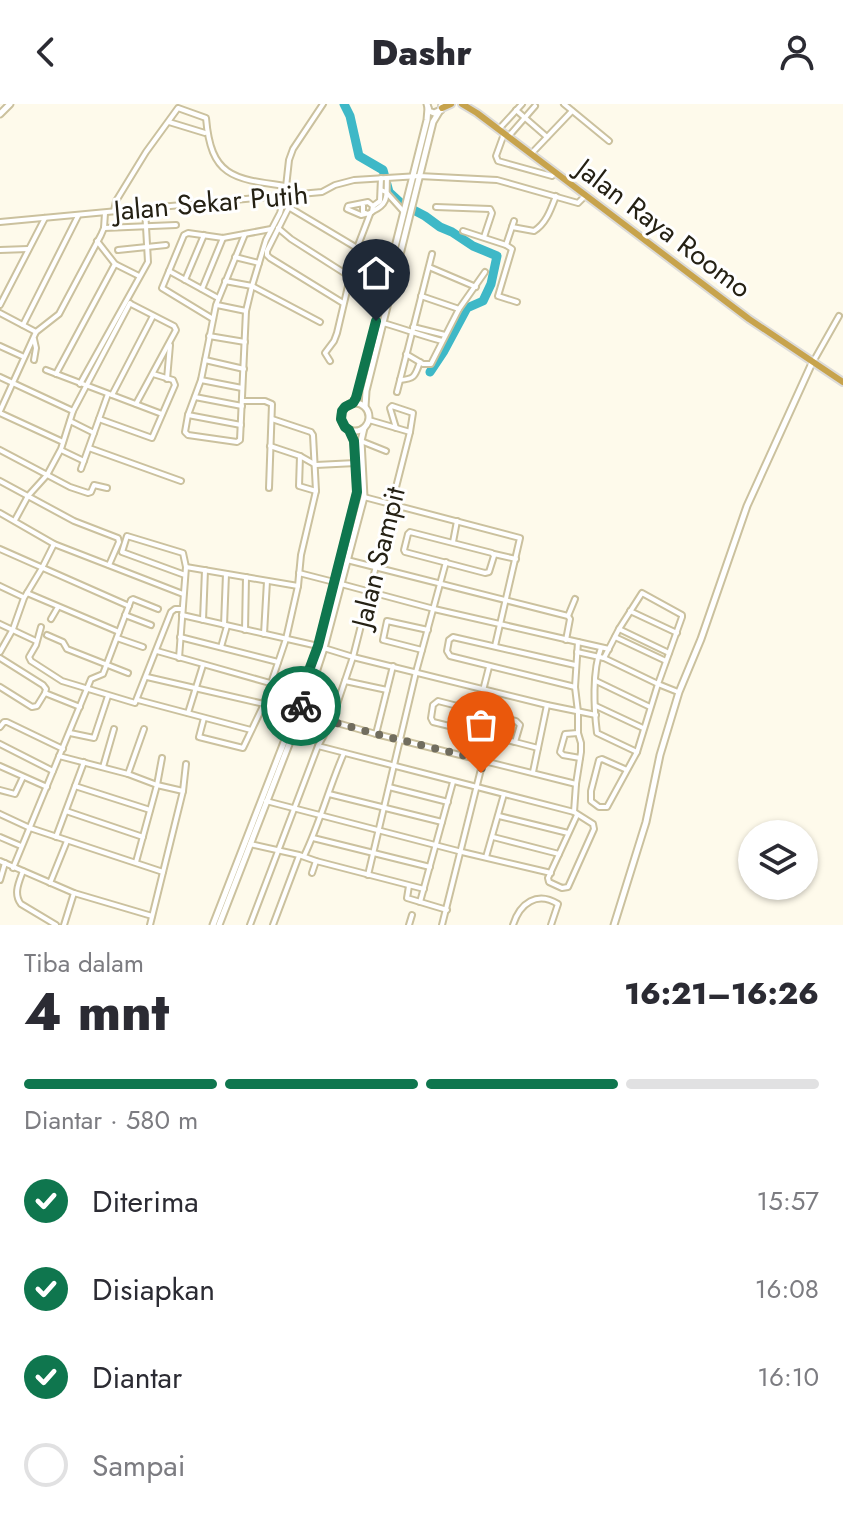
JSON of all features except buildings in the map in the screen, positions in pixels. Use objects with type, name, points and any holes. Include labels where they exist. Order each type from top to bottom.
[{"type":"highway","points":[[441,108],[451,104]]},
{"type":"highway","name":"Jalan Raya Roomo","points":[[462,104],[749,319],[843,382]]},
{"type":"main road","points":[[0,114],[10,104]]},
{"type":"main road","points":[[428,106],[431,112],[441,108]]},
{"type":"main road","points":[[295,720],[302,719],[353,524],[364,497],[361,441],[369,415],[364,396],[379,322],[410,204],[428,106]]},
{"type":"main road","points":[[416,176],[433,122],[441,108]]},
{"type":"main road","points":[[338,583],[347,560],[357,492],[354,441],[341,415],[345,407],[353,403],[359,390],[379,322]]},
{"type":"main road","points":[[614,925],[646,822],[676,691],[701,639],[747,506],[812,363]]},
{"type":"main road","points":[[353,403],[365,407]]},
{"type":"main road","points":[[349,430],[364,428]]},
{"type":"main road","points":[[295,720],[290,710],[296,705],[321,647]]},
{"type":"main road","points":[[296,705],[304,711]]},
{"type":"main road","points":[[216,925],[295,720]]},
{"type":"main road","points":[[235,877],[264,801]]},
{"type":"street","points":[[323,104],[293,149],[285,196],[267,255],[343,303]]},
{"type":"street","points":[[522,104],[503,134],[496,156],[498,161],[552,176],[555,173]]},
{"type":"street","points":[[564,104],[609,141]]},
{"type":"street","points":[[503,134],[526,118],[535,106]]},
{"type":"street","points":[[114,212],[116,201],[146,152],[180,108],[206,118],[206,134],[217,163],[227,172],[286,186]]},
{"type":"street","points":[[516,110],[547,137]]},
{"type":"street","points":[[531,154],[572,111]]},
{"type":"street","points":[[169,122],[206,134]]},
{"type":"street","name":"Jalan Sekar Putih","points":[[0,222],[322,192],[354,180],[416,176],[497,180],[578,203],[585,196]]},
{"type":"street","points":[[330,361],[325,353],[336,336],[357,248],[371,211],[368,202],[348,206],[347,209],[361,215],[371,211],[384,191],[384,178]]},
{"type":"street","points":[[384,191],[406,212]]},
{"type":"street","points":[[506,245],[513,224],[534,231],[538,229],[556,196]]},
{"type":"street","points":[[363,205],[362,210],[371,211]]},
{"type":"street","points":[[436,207],[490,209],[492,213],[484,237]]},
{"type":"street","points":[[245,234],[216,305],[201,380],[188,415],[185,432],[188,435],[239,442],[246,311],[266,240],[290,208],[357,248]]},
{"type":"street","points":[[15,520],[61,449],[83,385],[148,262],[145,209]]},
{"type":"street","points":[[63,442],[0,412],[36,332],[59,314],[104,228],[105,213]]},
{"type":"street","points":[[23,325],[84,214]]},
{"type":"street","points":[[0,305],[45,218]]},
{"type":"street","points":[[104,228],[176,225]]},
{"type":"street","points":[[213,319],[163,290],[162,285],[186,233],[223,238],[275,228],[350,276]]},
{"type":"street","points":[[463,231],[512,249],[498,296],[517,302]]},
{"type":"street","points":[[185,280],[204,235]]},
{"type":"street","points":[[99,238],[115,264],[139,276]]},
{"type":"street","points":[[202,289],[223,238]]},
{"type":"street","points":[[118,250],[166,245]]},
{"type":"street","points":[[0,250],[28,249]]},
{"type":"street","points":[[397,392],[432,254]]},
{"type":"street","points":[[235,257],[259,263]]},
{"type":"street","points":[[56,374],[115,264]]},
{"type":"street","points":[[429,267],[476,287]]},
{"type":"street","points":[[169,271],[218,298]]},
{"type":"street","points":[[406,354],[427,365],[431,364],[459,309],[485,272]]},
{"type":"street","points":[[225,281],[252,286],[320,322]]},
{"type":"street","points":[[421,296],[459,309]]},
{"type":"street","points":[[128,302],[176,328],[136,404]]},
{"type":"street","points":[[216,305],[246,311]]},
{"type":"street","points":[[0,313],[36,332]]},
{"type":"street","points":[[81,469],[110,395],[153,316]]},
{"type":"street","points":[[812,363],[839,316]]},
{"type":"street","points":[[379,322],[445,335]]},
{"type":"street","points":[[412,330],[442,341]]},
{"type":"street","points":[[209,336],[245,342]]},
{"type":"street","points":[[33,338],[36,348],[34,360]]},
{"type":"street","points":[[167,379],[170,342]]},
{"type":"street","points":[[0,346],[24,357]]},
{"type":"street","points":[[205,360],[244,369]]},
{"type":"street","points":[[400,380],[413,378],[420,362]]},
{"type":"street","points":[[46,370],[162,414]]},
{"type":"street","points":[[99,419],[152,438],[175,385],[173,380],[153,374]]},
{"type":"street","points":[[0,377],[73,411]]},
{"type":"street","points":[[201,380],[243,388]]},
{"type":"street","points":[[195,397],[272,404],[269,488]]},
{"type":"street","points":[[369,420],[396,428],[410,432],[413,413],[392,406],[396,428]]},
{"type":"street","points":[[188,415],[241,425]]},
{"type":"street","points":[[204,718],[200,738],[243,748],[264,704],[286,639],[316,491],[316,465],[311,432],[272,419]]},
{"type":"street","points":[[70,421],[94,433]]},
{"type":"street","name":"Jalan Sampit","points":[[250,925],[318,746],[331,722],[353,657],[410,432]]},
{"type":"street","points":[[361,441],[386,451]]},
{"type":"street","points":[[270,446],[316,465],[356,463]]},
{"type":"street","points":[[89,448],[181,481]]},
{"type":"street","points":[[61,449],[84,461]]},
{"type":"street","points":[[0,450],[70,487],[88,493],[94,485],[107,488]]},
{"type":"street","points":[[300,456],[299,486],[316,491]]},
{"type":"street","points":[[0,481],[74,521],[119,538],[109,565]]},
{"type":"street","points":[[364,497],[518,536],[520,542],[495,646]]},
{"type":"street","points":[[0,513],[54,544],[183,594]]},
{"type":"street","points":[[453,542],[457,521]]},
{"type":"street","points":[[494,554],[487,573],[404,550],[410,532],[516,559]]},
{"type":"street","points":[[179,658],[186,567],[183,553],[127,536],[122,552],[185,575]]},
{"type":"street","points":[[0,687],[34,707],[45,693],[43,685],[0,655],[25,596],[54,544]]},
{"type":"street","points":[[0,549],[129,606]]},
{"type":"street","points":[[347,560],[568,616]]},
{"type":"street","points":[[368,875],[416,672],[446,562]]},
{"type":"street","points":[[186,567],[298,586]]},
{"type":"street","points":[[203,620],[205,570]]},
{"type":"street","points":[[299,573],[434,609],[609,649]]},
{"type":"street","points":[[221,647],[225,626],[226,574]]},
{"type":"street","points":[[245,630],[246,577]]},
{"type":"street","points":[[264,635],[267,581]]},
{"type":"street","points":[[0,586],[58,607],[143,647]]},
{"type":"street","points":[[604,658],[640,594],[681,613],[637,752],[607,807],[599,807],[591,801],[599,760],[627,770]]},
{"type":"street","points":[[13,868],[91,679],[102,675],[107,666],[132,599],[158,609]]},
{"type":"street","points":[[569,640],[568,616],[575,599]]},
{"type":"street","points":[[51,619],[58,607]]},
{"type":"street","points":[[41,627],[29,657],[31,661],[62,681],[133,704],[138,700],[172,610],[225,626],[596,715]]},
{"type":"street","points":[[630,611],[677,633]]},
{"type":"street","points":[[125,615],[151,625]]},
{"type":"street","points":[[422,650],[383,640],[387,621],[428,630]]},
{"type":"street","points":[[0,624],[36,641]]},
{"type":"street","points":[[619,629],[669,653]]},
{"type":"street","points":[[47,635],[63,642],[65,649],[128,673]]},
{"type":"street","points":[[180,637],[278,662]]},
{"type":"street","points":[[575,665],[453,637],[449,640],[447,651],[450,656],[489,667],[575,687]]},
{"type":"street","points":[[615,637],[666,661]]},
{"type":"street","points":[[318,746],[575,814],[593,824],[594,829],[568,887],[562,888],[549,882],[548,878],[575,814],[581,743],[575,687],[578,642]]},
{"type":"street","points":[[601,648],[596,681],[597,733],[637,752]]},
{"type":"street","points":[[157,651],[270,683]]},
{"type":"street","points":[[577,652],[604,658],[676,691]]},
{"type":"street","points":[[188,713],[203,665]]},
{"type":"street","points":[[376,734],[393,666]]},
{"type":"street","points":[[478,710],[489,667]]},
{"type":"street","points":[[147,677],[290,710]]},
{"type":"street","points":[[345,681],[387,690]]},
{"type":"street","points":[[596,681],[650,707]]},
{"type":"street","points":[[45,693],[80,707]]},
{"type":"street","points":[[70,733],[94,738],[108,696]]},
{"type":"street","points":[[138,700],[252,730]]},
{"type":"street","points":[[515,742],[520,725],[518,722],[438,701],[433,705],[433,722],[538,748]]},
{"type":"street","points":[[533,772],[547,705]]},
{"type":"street","points":[[596,706],[643,728]]},
{"type":"street","points":[[304,711],[331,722],[576,784]]},
{"type":"street","points":[[0,727],[7,722],[63,749]]},
{"type":"street","points":[[103,767],[114,729]]},
{"type":"street","points":[[128,774],[144,729]]},
{"type":"street","points":[[467,756],[473,732]]},
{"type":"street","points":[[578,733],[565,734],[560,752],[580,758]]},
{"type":"street","points":[[0,744],[53,771]]},
{"type":"street","points":[[273,925],[302,856],[313,838],[344,753]]},
{"type":"street","points":[[59,756],[183,791]]},
{"type":"street","points":[[136,862],[162,758]]},
{"type":"street","points":[[442,925],[483,760]]},
{"type":"street","points":[[56,837],[84,762]]},
{"type":"street","points":[[150,925],[183,791],[186,764]]},
{"type":"street","points":[[0,766],[47,787]]},
{"type":"street","points":[[0,790],[14,795],[23,777]]},
{"type":"street","points":[[420,902],[453,782]]},
{"type":"street","points":[[75,786],[150,810]]},
{"type":"street","points":[[389,787],[448,802]]},
{"type":"street","points":[[329,794],[442,822]]},
{"type":"street","points":[[486,858],[504,794]]},
{"type":"street","points":[[264,801],[551,873]]},
{"type":"street","points":[[66,811],[143,837]]},
{"type":"street","points":[[0,814],[30,828],[163,872]]},
{"type":"street","points":[[499,816],[568,833]]},
{"type":"street","points":[[0,837],[21,846]]},
{"type":"street","points":[[493,837],[559,854]]},
{"type":"street","points":[[313,838],[430,867]]},
{"type":"street","points":[[50,883],[67,841]]},
{"type":"street","points":[[250,844],[424,889]]},
{"type":"street","points":[[312,873],[316,861]]},
{"type":"street","points":[[0,880],[2,862],[74,893],[152,916]]},
{"type":"street","points":[[23,871],[17,900],[56,925]]},
{"type":"street","points":[[409,886],[407,898],[447,910]]},
{"type":"street","points":[[64,925],[74,893]]},
{"type":"street","points":[[513,925],[523,907],[533,900],[545,898],[558,904],[551,925]]},
{"type":"street","points":[[409,925],[412,915]]},
{"type":"waterway","points":[[344,104],[350,116],[359,156],[383,170],[389,192],[402,204],[440,227],[497,256],[491,284],[483,301],[467,308],[430,372]]},
{"type":"way so far","points":[[301,706],[305,714],[331,722],[483,760],[481,773]]},
{"type":"route","points":[[301,706],[296,705],[318,646],[357,492],[354,441],[341,415],[345,407],[353,403],[359,390],[376,321]]}]
